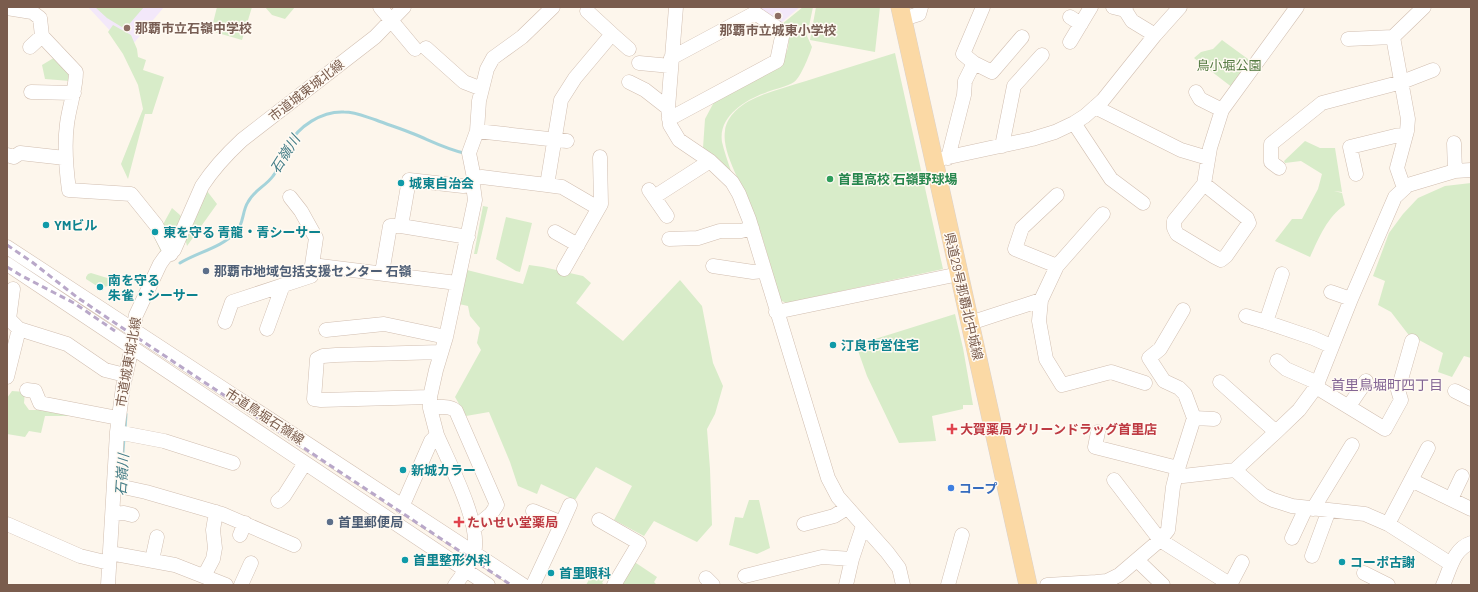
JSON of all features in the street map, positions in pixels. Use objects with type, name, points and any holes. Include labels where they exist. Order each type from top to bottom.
[{"type":"main road","name":"県道29号那覇北中城線","points":[[902,13],[941,159],[959,274],[1028,585]]},
{"type":"street","points":[[380,7],[391,21],[420,48],[464,82],[482,88]]},
{"type":"street","name":"市道城東城北線","points":[[108,585],[121,514],[119,486],[122,433],[118,418],[125,375],[132,347],[133,329],[140,303],[160,264],[165,257],[171,254],[174,250],[202,186],[230,152],[242,140],[375,37],[404,7]]},
{"type":"street","points":[[455,585],[474,554],[476,537],[464,498],[436,435],[430,402],[441,352],[446,337],[475,200],[474,182],[469,153],[476,131],[479,101],[487,68],[493,58],[522,37],[553,7]]},
{"type":"street","points":[[676,7],[671,62],[669,113],[672,130],[679,140],[710,161],[727,177],[739,194],[752,228],[776,312],[826,472],[833,488],[847,508],[887,552],[899,568],[906,585]]},
{"type":"street","points":[[902,13],[920,14],[921,7]]},
{"type":"street","points":[[983,7],[962,54],[974,63],[992,72],[1022,37]]},
{"type":"street","points":[[1070,42],[1075,20],[1091,7]]},
{"type":"street","points":[[941,159],[1002,146],[1055,132],[1074,123],[1095,108],[1180,7]]},
{"type":"street","points":[[1204,184],[1247,218],[1249,223],[1226,256],[1221,260],[1177,234],[1174,228],[1174,221],[1204,184],[1208,158],[1222,110],[1297,7]]},
{"type":"street","points":[[1348,39],[1393,36],[1424,7]]},
{"type":"street","points":[[7,8],[32,12],[40,18],[42,36],[76,72],[74,93],[67,125],[65,158],[69,190],[131,194],[156,225],[171,254]]},
{"type":"street","points":[[1122,8],[1132,21],[1155,35]]},
{"type":"street","points":[[587,11],[629,49]]},
{"type":"street","points":[[639,63],[671,62],[755,13],[783,32],[777,61],[669,113]]},
{"type":"street","points":[[547,185],[560,140],[561,100],[575,78],[612,34]]},
{"type":"street","points":[[30,47],[42,36]]},
{"type":"street","points":[[1393,36],[1408,120],[1406,135],[1397,168],[1404,188]]},
{"type":"street","points":[[1002,146],[1014,86],[1042,55]]},
{"type":"street","points":[[941,159],[964,95],[965,80],[974,63]]},
{"type":"street","points":[[1279,168],[1271,162],[1271,144],[1322,103],[1402,82],[1433,70]]},
{"type":"street","points":[[629,82],[645,90],[669,113]]},
{"type":"street","points":[[31,92],[74,93]]},
{"type":"street","points":[[1196,92],[1200,99],[1222,110]]},
{"type":"street","points":[[1095,108],[1181,150],[1208,158]]},
{"type":"street","points":[[1074,123],[1111,179],[1143,203]]},
{"type":"street","points":[[476,131],[560,140]]},
{"type":"street","points":[[1356,174],[1350,147],[1395,136],[1406,135]]},
{"type":"street","points":[[1454,143],[1455,171]]},
{"type":"street","points":[[7,155],[14,157],[20,153],[65,158]]},
{"type":"street","points":[[564,269],[601,204],[600,157]]},
{"type":"street","points":[[667,216],[652,193],[710,161]]},
{"type":"street","points":[[1098,432],[1095,447],[1177,472],[1183,476],[1235,470],[1298,410],[1317,385],[1351,299],[1395,197],[1408,185],[1455,171],[1471,170]]},
{"type":"street","points":[[401,226],[409,180],[463,186],[482,177],[562,187],[598,208]]},
{"type":"street","points":[[1057,195],[1022,228],[1015,249],[1057,266]]},
{"type":"street","points":[[225,322],[227,304],[311,276],[316,238],[301,211],[290,197]]},
{"type":"street","points":[[1103,214],[1057,266],[1041,300],[1039,321],[1046,359],[1062,385],[1111,372],[1145,383]]},
{"type":"street","points":[[382,273],[390,226],[401,226],[468,237]]},
{"type":"street","points":[[669,239],[698,238],[720,231],[741,231],[752,228]]},
{"type":"street","points":[[555,232],[578,245]]},
{"type":"street","name":"市道鳥堀石嶺線","points":[[7,247],[523,585]]},
{"type":"street","name":"市道鳥堀石嶺線","points":[[7,264],[488,585]]},
{"type":"street","points":[[312,265],[457,283]]},
{"type":"street","points":[[713,266],[753,272],[764,271]]},
{"type":"street","points":[[776,312],[959,274]]},
{"type":"street","points":[[1266,322],[1282,274]]},
{"type":"street","points":[[30,280],[10,289],[9,319],[19,329],[67,344],[105,370],[125,375]]},
{"type":"street","points":[[267,329],[282,285]]},
{"type":"street","points":[[1331,292],[1351,299]]},
{"type":"street","points":[[970,323],[1041,300]]},
{"type":"street","points":[[1047,585],[1096,584],[1119,576],[1160,540],[1168,530],[1170,502],[1177,472],[1194,418],[1185,394],[1179,388],[1164,380],[1149,358],[1160,348],[1183,310]]},
{"type":"street","points":[[1246,316],[1317,339],[1332,346]]},
{"type":"street","points":[[326,330],[384,324],[446,337]]},
{"type":"street","points":[[7,377],[10,353],[19,329]]},
{"type":"street","points":[[1277,361],[1286,369],[1317,385],[1389,431],[1401,400],[1396,375],[1412,341]]},
{"type":"street","points":[[441,352],[323,356],[317,359],[314,399],[430,402],[453,408],[456,411],[497,505],[491,514],[474,528]]},
{"type":"street","points":[[1349,406],[1366,381]]},
{"type":"street","points":[[1220,382],[1276,432]]},
{"type":"street","points":[[27,390],[35,392],[40,403],[118,418]]},
{"type":"street","points":[[1455,392],[1471,399]]},
{"type":"street","points":[[1194,418],[1214,419]]},
{"type":"street","points":[[122,433],[164,441],[214,461],[233,463]]},
{"type":"street","points":[[402,507],[431,441],[436,435]]},
{"type":"street","points":[[1292,538],[1352,445]]},
{"type":"street","points":[[1388,524],[1428,448]]},
{"type":"street","points":[[278,501],[284,496],[305,463]]},
{"type":"street","points":[[1235,470],[1268,498],[1292,506],[1365,514],[1388,524],[1451,564]]},
{"type":"street","points":[[1451,500],[1462,476]]},
{"type":"street","points":[[1114,480],[1160,540],[1230,585],[1242,562]]},
{"type":"street","points":[[1411,480],[1471,509]]},
{"type":"street","points":[[119,486],[189,510],[216,512],[242,529],[294,545]]},
{"type":"street","points":[[533,585],[570,505]]},
{"type":"street","points":[[804,524],[834,516],[847,508]]},
{"type":"street","points":[[533,510],[562,523]]},
{"type":"street","points":[[1312,556],[1329,510]]},
{"type":"street","points":[[204,576],[213,558],[215,548],[213,530],[216,512]]},
{"type":"street","points":[[599,520],[638,543],[614,585]]},
{"type":"street","points":[[7,524],[80,556],[114,556],[152,560],[175,565],[224,585]]},
{"type":"street","points":[[846,585],[852,559],[863,526]]},
{"type":"street","points":[[948,585],[962,535]]},
{"type":"street","points":[[152,560],[157,537]]},
{"type":"street","points":[[1443,585],[1451,564],[1461,549],[1471,543]]},
{"type":"street","points":[[745,576],[822,557],[852,559]]},
{"type":"street","points":[[1137,560],[1163,585]]},
{"type":"street","points":[[241,585],[251,563]]},
{"type":"street","points":[[1364,573],[1388,585]]},
{"type":"shaded area","name":"那覇市立石嶺中学校","points":[[88,7],[164,7],[128,50]]},
{"type":"shaded area","name":"那覇市立城東小学校","points":[[756,7],[800,7],[781,23]]},
{"type":"green space","points":[[95,7],[144,7],[125,29],[107,18]]},
{"type":"green space","points":[[217,7],[252,7],[242,40],[211,31]]},
{"type":"green space","points":[[265,7],[295,7],[285,19],[272,15]]},
{"type":"green space","points":[[803,7],[813,7],[807,36],[812,47],[807,61],[794,82],[749,100],[734,111],[729,117],[724,125],[722,142],[731,171],[703,148],[705,119],[714,102],[783,61],[788,48],[789,38],[782,24]]},
{"type":"green space","points":[[816,7],[880,7],[875,52],[810,40]]},
{"type":"green space","points":[[113,25],[131,35],[137,49],[138,57],[146,60],[143,70],[164,77],[152,114],[145,114],[128,179],[121,164],[143,109],[138,85],[123,54],[108,32]]},
{"type":"green space","name":"鳥小堀公園","points":[[1222,40],[1252,62],[1233,88],[1194,58],[1201,52],[1213,49]]},
{"type":"green space","name":"首里高校 石嶺野球場","points":[[895,53],[943,269],[786,303],[780,300],[755,216],[727,151],[725,141],[726,126],[733,113],[741,106],[762,95]]},
{"type":"green space","points":[[57,56],[72,73],[70,81],[45,79],[42,65]]},
{"type":"green space","points":[[1305,141],[1320,148],[1335,148],[1342,192],[1334,191],[1342,193],[1345,205],[1328,222],[1310,257],[1275,241],[1292,219],[1302,219],[1318,189],[1322,174],[1301,161],[1285,163],[1284,161]]},
{"type":"green space","points":[[1471,183],[1471,358],[1464,356],[1452,377],[1438,372],[1443,353],[1408,334],[1391,312],[1378,305],[1385,281],[1373,276],[1389,233],[1403,214],[1418,198],[1445,186]]},
{"type":"green space","points":[[207,191],[217,204],[187,246],[185,238]]},
{"type":"green space","points":[[483,206],[488,207],[477,254],[474,254]]},
{"type":"green space","points":[[172,208],[183,220],[173,245],[161,252],[155,239]]},
{"type":"green space","points":[[506,217],[532,223],[520,272],[496,259]]},
{"type":"green space","points":[[529,265],[583,276],[591,283],[576,303],[623,341],[680,280],[702,306],[713,363],[723,386],[715,414],[707,429],[712,525],[697,542],[654,521],[644,536],[614,520],[632,486],[596,467],[575,500],[541,484],[537,494],[518,486],[510,462],[489,412],[466,416],[455,397],[481,350],[477,343],[480,328],[470,316],[468,306],[459,304],[467,270],[523,284]]},
{"type":"green space","points":[[91,273],[117,281],[119,283],[100,288],[86,279],[88,274]]},
{"type":"green space","points":[[955,314],[963,348],[973,405],[963,405],[963,409],[932,416],[936,441],[899,443],[867,376],[856,345]]},
{"type":"green space","points":[[12,391],[25,392],[24,403],[29,410],[50,410],[69,413],[68,416],[45,416],[41,433],[29,431],[25,437],[7,434],[7,398]]},
{"type":"green space","points":[[749,500],[759,500],[770,548],[757,554],[729,545],[735,517],[743,518]]},
{"type":"green space","points":[[633,561],[657,577],[654,582],[657,585],[618,585]]},
{"type":"green space","points":[[595,569],[606,576],[602,583],[605,585],[586,585]]},
{"type":"waterway","name":"石嶺川","points":[[180,263],[223,242],[239,229],[246,206],[257,191],[267,183],[278,169],[292,139],[304,126],[319,117],[336,112],[357,114],[405,130],[445,147],[464,153]]},
{"type":"waterway","name":"石嶺川","points":[[125,430],[126,414]]},
{"type":"waterway","name":"石嶺川","points":[[121,478],[124,438]]},
{"type":"railway","points":[[7,245],[32,262],[78,298],[511,585]]},
{"type":"railway","points":[[7,267],[74,303],[115,331]]},
{"type":"place","name":"那覇市立城東小学校","points":[[778,16]]},
{"type":"place","name":"那覇市立石嶺中学校","points":[[127,28]]},
{"type":"place","name":"首里高校 石嶺野球場","points":[[830,179]]},
{"type":"place","name":"城東自治会","points":[[401,183]]},
{"type":"place","name":"YMビル","points":[[46,225]]},
{"type":"place","name":"東を守る 青龍・青シーサー","points":[[155,232]]},
{"type":"place","name":"那覇市地域包括支援センター 石嶺","points":[[206,271]]},
{"type":"place","name":"南を守る 朱雀・シーサー","points":[[100,287]]},
{"type":"place","name":"汀良市営住宅","points":[[833,345]]},
{"type":"place","name":"大賀薬局 グリーンドラッグ首里店","points":[[952,429]]},
{"type":"place","name":"新城カラー","points":[[403,470]]},
{"type":"place","name":"コープ","points":[[951,488]]},
{"type":"place","name":"首里郵便局","points":[[330,522]]},
{"type":"place","name":"たいせい堂薬局","points":[[459,522]]},
{"type":"place","name":"首里整形外科","points":[[405,560]]},
{"type":"place","name":"コーポ古謝","points":[[1342,562]]},
{"type":"place","name":"首里眼科","points":[[551,573]]},
{"type":"district","name":"首里鳥堀町四丁目","points":[[1387,385]]}]
